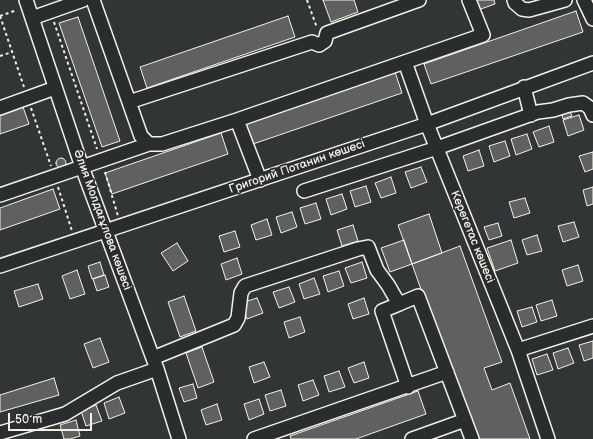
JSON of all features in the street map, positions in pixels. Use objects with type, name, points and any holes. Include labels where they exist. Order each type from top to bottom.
[{"type":"street","name":"Әлия Молдағұлова көшесі","points":[[26,0],[82,167],[155,364],[179,439]]},
{"type":"street","points":[[32,18],[83,0]]},
{"type":"street","points":[[93,0],[141,136],[149,144]]},
{"type":"street","points":[[129,102],[312,42],[319,45],[325,41],[327,33],[419,0]]},
{"type":"street","points":[[0,195],[149,144],[162,144],[237,120],[482,35],[469,0]]},
{"type":"street","points":[[514,0],[515,3],[522,9],[529,10],[565,0]]},
{"type":"street","points":[[584,0],[593,19]]},
{"type":"street","name":"Керегетас көшесі","points":[[405,62],[427,124],[518,350],[548,439]]},
{"type":"street","name":"Григорий Потанин көшесі","points":[[0,266],[427,124],[524,87],[593,63]]},
{"type":"street","points":[[524,87],[531,115]]},
{"type":"street","points":[[0,108],[56,88]]},
{"type":"street","points":[[304,192],[531,115],[569,104],[583,103],[590,108],[593,115]]},
{"type":"street","points":[[237,120],[260,180]]},
{"type":"street","points":[[0,433],[65,414],[117,384],[234,325],[238,318],[241,293],[245,286],[358,249],[368,247],[377,270],[399,304]]},
{"type":"street","points":[[408,387],[382,310],[418,296],[472,439]]},
{"type":"street","points":[[518,350],[593,326]]},
{"type":"street","points":[[254,439],[287,434],[447,372]]},
{"type":"street","points":[[412,439],[465,420]]},
{"type":"path","points":[[307,0],[318,32],[325,41]]},
{"type":"path","points":[[50,12],[122,226]]},
{"type":"path","points":[[0,16],[76,241]]},
{"type":"path","points":[[0,56],[12,52]]},
{"type":"building","points":[[323,0],[354,0],[358,12],[331,22]]},
{"type":"building","points":[[474,0],[494,0],[495,4],[478,10]]},
{"type":"building","points":[[576,11],[583,32],[431,84],[424,64]]},
{"type":"building","points":[[288,16],[295,37],[147,88],[140,67]]},
{"type":"building","points":[[78,17],[120,141],[102,147],[59,23]]},
{"type":"building","points":[[395,72],[402,93],[253,144],[246,124]]},
{"type":"building","points":[[23,107],[29,124],[0,134],[0,115]]},
{"type":"building","points":[[569,109],[572,116],[563,119],[561,112]]},
{"type":"building","points":[[579,115],[584,130],[568,136],[563,120]]},
{"type":"building","points":[[549,126],[554,142],[539,147],[533,132]]},
{"type":"building","points":[[221,133],[228,154],[112,194],[105,173]]},
{"type":"building","points":[[527,134],[532,149],[516,155],[511,139]]},
{"type":"building","points":[[505,141],[510,156],[494,162],[489,146]]},
{"type":"building","points":[[479,150],[484,166],[468,171],[463,156]]},
{"type":"building","points":[[593,152],[593,169],[585,172],[579,156]]},
{"type":"building","points":[[61,158],[66,163],[61,168],[56,163]]},
{"type":"building","points":[[421,167],[427,182],[411,188],[405,172]]},
{"type":"building","points":[[391,177],[396,193],[381,198],[375,183]]},
{"type":"building","points":[[366,186],[371,202],[355,207],[350,191]]},
{"type":"building","points":[[593,187],[593,204],[587,206],[583,190]]},
{"type":"building","points":[[53,189],[60,209],[0,230],[0,208]]},
{"type":"building","points":[[342,194],[347,209],[331,215],[326,199]]},
{"type":"building","points":[[525,198],[530,213],[514,218],[509,202]]},
{"type":"building","points":[[316,203],[321,219],[305,224],[300,208]]},
{"type":"building","points":[[292,212],[297,227],[281,233],[276,217]]},
{"type":"building","points":[[429,214],[442,253],[412,264],[398,225]]},
{"type":"building","points":[[267,219],[272,235],[256,240],[251,225]]},
{"type":"building","points":[[574,222],[579,237],[563,242],[558,226]]},
{"type":"building","points":[[498,223],[502,236],[489,240],[484,227]]},
{"type":"building","points":[[353,225],[358,241],[342,246],[337,230]]},
{"type":"building","points":[[235,231],[240,247],[224,252],[219,236]]},
{"type":"building","points":[[537,235],[542,251],[527,255],[522,240]]},
{"type":"building","points":[[404,240],[412,264],[390,272],[381,248]]},
{"type":"building","points":[[511,240],[518,263],[495,271],[487,248]]},
{"type":"building","points":[[177,243],[188,261],[173,271],[161,253]]},
{"type":"building","points":[[460,246],[502,362],[484,368],[492,390],[510,383],[530,439],[477,439],[452,377],[412,264]]},
{"type":"building","points":[[237,258],[242,274],[226,280],[221,264]]},
{"type":"building","points":[[100,262],[104,275],[92,279],[88,266]]},
{"type":"building","points":[[362,262],[367,278],[351,283],[345,268]]},
{"type":"building","points":[[578,265],[583,281],[567,286],[562,270]]},
{"type":"building","points":[[77,270],[85,294],[70,299],[62,276]]},
{"type":"building","points":[[339,271],[344,286],[328,292],[323,276]]},
{"type":"building","points":[[105,275],[109,287],[97,291],[93,279]]},
{"type":"building","points":[[314,278],[320,294],[304,299],[299,284]]},
{"type":"building","points":[[38,284],[43,299],[19,307],[14,291]]},
{"type":"building","points":[[289,287],[295,302],[279,308],[273,292]]},
{"type":"building","points":[[184,296],[196,331],[180,337],[168,302]]},
{"type":"building","points":[[257,298],[263,313],[247,319],[241,303]]},
{"type":"building","points":[[364,298],[369,314],[353,319],[348,304]]},
{"type":"building","points":[[552,300],[557,316],[541,321],[536,305]]},
{"type":"building","points":[[532,307],[537,322],[522,327],[517,311]]},
{"type":"building","points":[[300,317],[305,332],[289,338],[284,322]]},
{"type":"building","points":[[100,338],[109,362],[93,368],[84,344]]},
{"type":"building","points":[[593,341],[593,358],[584,361],[579,345]]},
{"type":"building","points":[[202,347],[214,382],[198,388],[186,353]]},
{"type":"building","points":[[568,348],[574,363],[558,369],[553,353]]},
{"type":"building","points":[[547,354],[553,370],[537,375],[532,359]]},
{"type":"building","points":[[264,362],[270,377],[254,383],[249,367]]},
{"type":"building","points":[[364,362],[369,378],[354,383],[348,368]]},
{"type":"building","points":[[339,371],[345,387],[329,392],[324,376]]},
{"type":"building","points":[[54,378],[59,395],[0,412],[0,395]]},
{"type":"building","points":[[313,380],[319,395],[303,401],[298,385]]},
{"type":"building","points":[[193,384],[197,398],[184,402],[179,388]]},
{"type":"building","points":[[281,390],[286,406],[270,411],[265,395]]},
{"type":"building","points":[[418,391],[426,414],[356,439],[291,439],[290,436]]},
{"type":"building","points":[[119,397],[125,413],[109,419],[104,403]]},
{"type":"building","points":[[259,399],[264,414],[249,420],[244,404]]},
{"type":"building","points":[[217,404],[222,420],[206,425],[201,410]]},
{"type":"building","points":[[96,405],[102,421],[86,426],[81,411]]},
{"type":"building","points":[[76,420],[80,436],[64,439],[60,425]]}]
